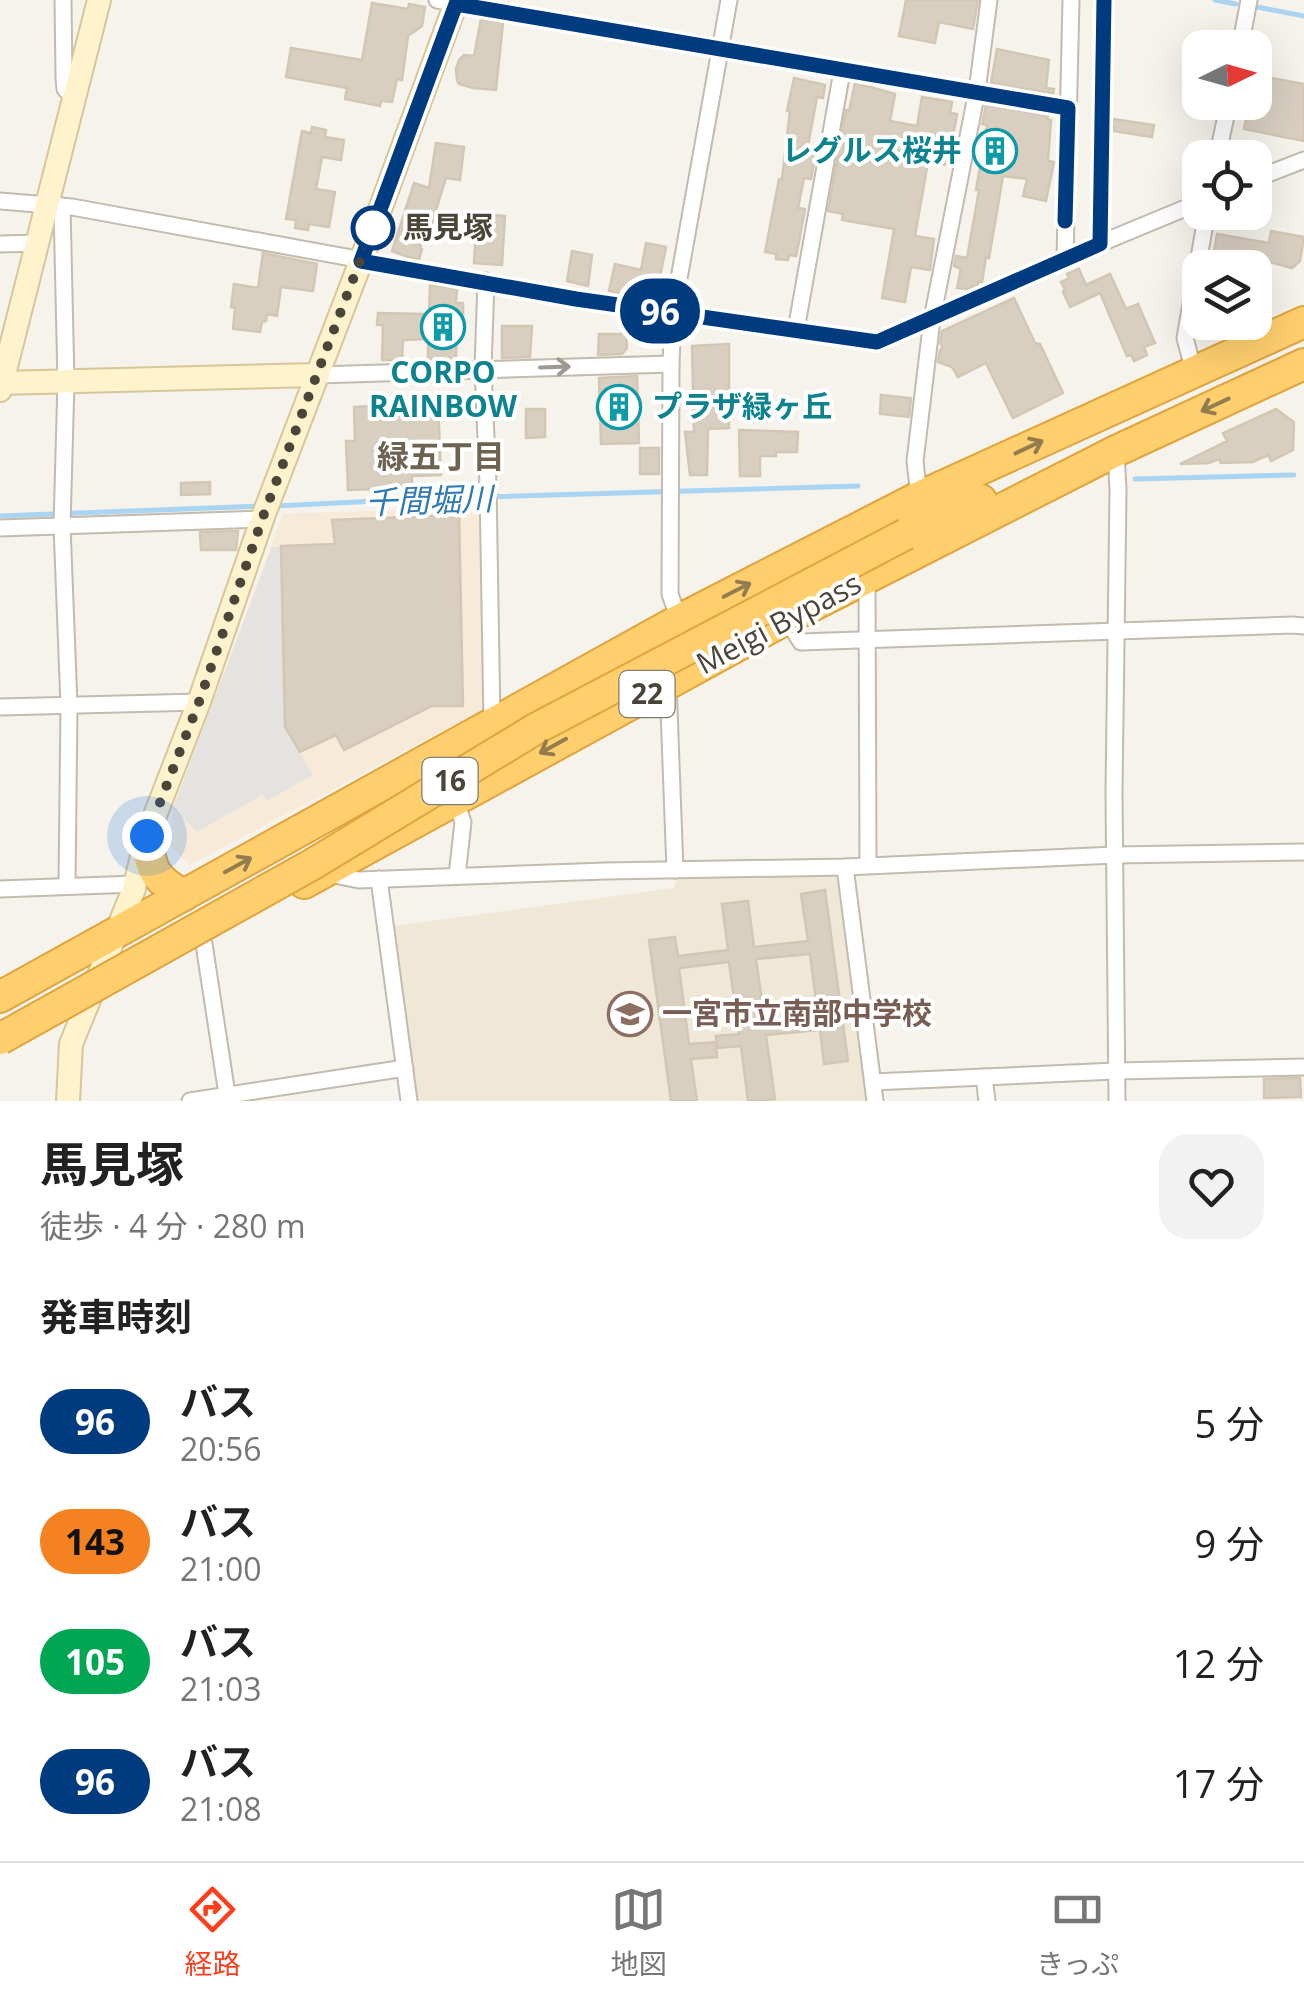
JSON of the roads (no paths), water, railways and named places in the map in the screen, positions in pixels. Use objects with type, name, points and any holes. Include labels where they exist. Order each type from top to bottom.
[{"type":"highway","name":"Meigi Bypass","points":[[0,997],[678,620],[919,498],[1304,322]]},
{"type":"highway","name":"Meigi Bypass","points":[[0,1042],[202,931],[326,873],[786,618],[1116,451],[1304,364]]},
{"type":"highway","name":"16","points":[[0,1042],[313,864],[537,728],[950,512],[984,499],[1043,487]]},
{"type":"highway","points":[[147,836],[150,863],[159,878],[184,895]]},
{"type":"street","points":[[63,0],[65,89],[73,96]]},
{"type":"street","points":[[67,885],[69,704],[62,517],[66,382],[55,205],[73,96],[99,0]]},
{"type":"street","points":[[678,620],[670,594],[673,312],[730,0]]},
{"type":"street","points":[[919,498],[916,461],[932,319],[976,91],[989,0]]},
{"type":"street","points":[[1064,258],[1071,0]]},
{"type":"street","points":[[1100,244],[1104,0]]},
{"type":"street","points":[[1243,30],[1249,0]]},
{"type":"street","points":[[68,1101],[71,1044],[136,884],[147,836],[199,702],[265,510],[361,261],[450,1],[1068,108]]},
{"type":"street","points":[[796,330],[842,71]]},
{"type":"street","points":[[1272,173],[1304,160]]},
{"type":"street","points":[[0,202],[55,205],[576,299],[877,342],[1182,210]]},
{"type":"street","points":[[55,205],[39,243],[1,385],[671,364]]},
{"type":"street","points":[[1194,372],[1185,338],[1204,230]]},
{"type":"street","points":[[0,244],[39,243]]},
{"type":"street","points":[[486,281],[483,370],[492,724]]},
{"type":"street","points":[[1116,451],[1116,1101]]},
{"type":"street","points":[[0,528],[62,517],[265,510]]},
{"type":"street","points":[[866,579],[868,866]]},
{"type":"street","points":[[786,618],[801,642],[1304,626]]},
{"type":"street","points":[[668,683],[675,870]]},
{"type":"street","points":[[0,708],[199,702]]},
{"type":"street","points":[[456,800],[463,822],[457,876]]},
{"type":"street","points":[[326,873],[359,880],[1304,852]]},
{"type":"street","points":[[845,866],[875,1101]]},
{"type":"street","points":[[379,879],[409,1101]]},
{"type":"street","points":[[0,889],[136,884]]},
{"type":"street","points":[[202,931],[228,1099]]},
{"type":"street","points":[[873,1082],[1304,1067]]},
{"type":"street","points":[[190,1101],[228,1099],[405,1068]]},
{"type":"street","points":[[984,1077],[987,1101]]},
{"type":"waterway","points":[[1215,0],[1236,4]]},
{"type":"waterway","points":[[1257,7],[1304,16]]},
{"type":"waterway","name":"千間堀川","points":[[1135,479],[1294,475]]},
{"type":"waterway","name":"千間堀川","points":[[276,506],[858,486]]},
{"type":"waterway","name":"千間堀川","points":[[0,516],[260,506]]},
{"type":"place","name":"レグルス桜井","points":[[995,151]]},
{"type":"place","name":"馬見塚","points":[[373,228]]},
{"type":"place","name":"CORPO RAINBOW","points":[[443,327]]},
{"type":"place","name":"プラザ緑ヶ丘","points":[[619,407]]},
{"type":"place","name":"一宮市立南部中学校","points":[[630,1014]]},
{"type":"district","name":"緑五丁目","points":[[441,457]]}]
